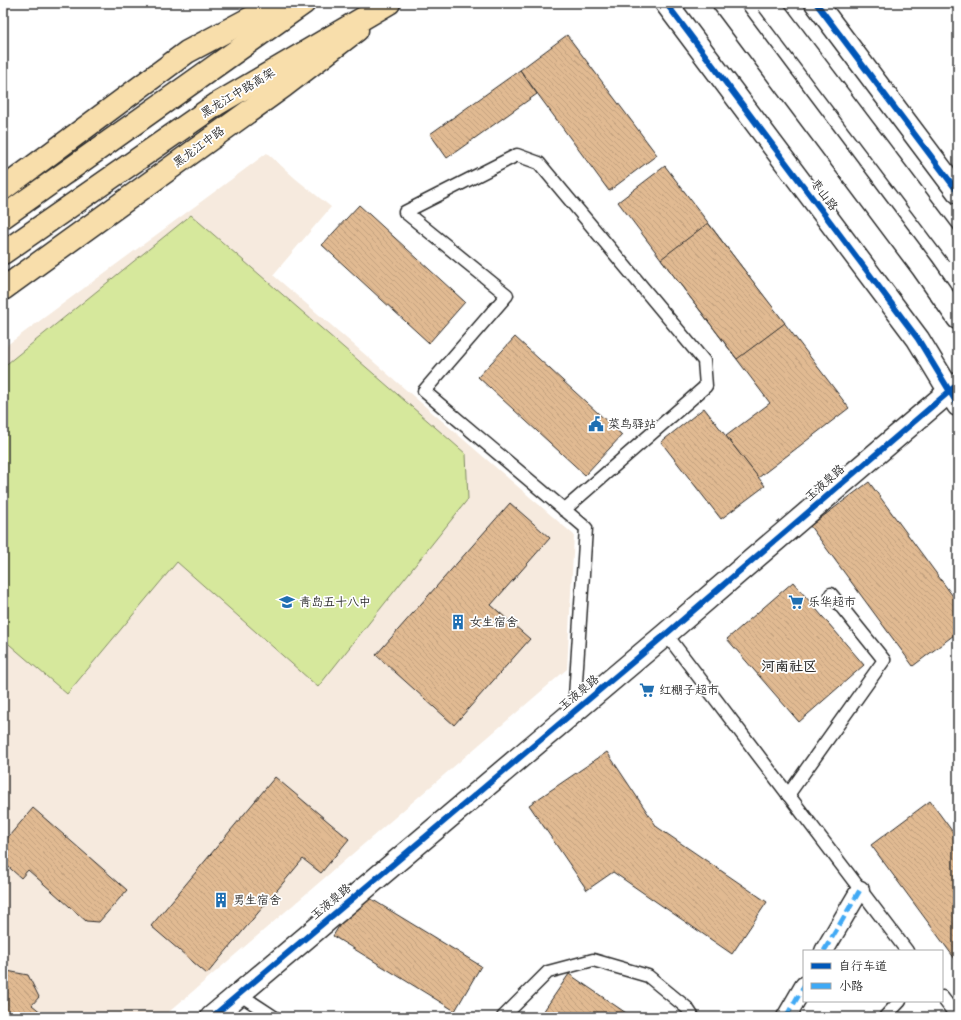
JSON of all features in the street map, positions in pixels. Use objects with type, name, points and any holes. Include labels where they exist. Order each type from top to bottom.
[{"type":"main road","points":[[3,189],[187,52],[278,3]]},
{"type":"main road","points":[[3,217],[304,3]]},
{"type":"main road","name":"黑龙江中路高架","points":[[3,253],[91,190],[217,104],[389,3]]},
{"type":"main road","name":"黑龙江中路","points":[[3,289],[278,90],[394,3]]},
{"type":"street","name":"枣山路","points":[[666,3],[918,339],[955,394]]},
{"type":"street","points":[[724,3],[923,268],[958,318]]},
{"type":"street","points":[[768,3],[958,254]]},
{"type":"street","points":[[816,3],[958,192]]},
{"type":"street","name":"玉液泉路","points":[[212,1017],[666,634],[955,394]]},
{"type":"street","points":[[825,950],[860,890]]},
{"type":"street","points":[[786,1017],[803,988]]},
{"type":"lane","points":[[564,510],[706,386],[704,361],[539,163],[517,156],[405,212],[507,295],[424,391],[564,510],[586,528],[574,712]]},
{"type":"lane","points":[[788,795],[884,660],[831,594]]},
{"type":"lane","points":[[666,634],[906,950]]},
{"type":"lane","points":[[502,1017],[548,972],[593,960],[648,976],[687,1008],[693,1017]]},
{"type":"lane","points":[[239,994],[274,1017]]},
{"type":"lane","points":[[943,998],[955,1014]]},
{"type":"lane","points":[[885,1017],[899,1002]]},
{"type":"shaded area","name":"青岛五十八中","points":[[267,153],[331,207],[273,275],[574,535],[567,669],[163,1017],[3,1017],[3,348]]},
{"type":"green space","points":[[191,215],[466,454],[468,499],[318,687],[177,562],[67,694],[3,639],[3,367]]},
{"type":"building","points":[[567,35],[657,155],[609,191],[520,70]]},
{"type":"building","points":[[520,70],[537,94],[447,158],[430,134]]},
{"type":"building","points":[[665,166],[849,408],[758,478],[726,436],[770,403],[618,202]]},
{"type":"building","points":[[359,205],[465,302],[429,343],[322,245]]},
{"type":"building","points":[[708,223],[785,323],[737,359],[661,259]]},
{"type":"building","points":[[515,337],[622,435],[585,475],[478,377]]},
{"type":"building","points":[[704,408],[765,486],[721,519],[661,442]]},
{"type":"building","points":[[869,482],[958,603],[958,632],[913,666],[810,526]]},
{"type":"building","name":"女生宿舍","points":[[510,503],[550,538],[491,605],[530,639],[454,725],[376,655]]},
{"type":"building","points":[[793,582],[864,665],[799,722],[727,639]]},
{"type":"building","points":[[607,752],[657,827],[767,902],[732,954],[613,872],[587,890],[529,805]]},
{"type":"building","name":"男生宿舍","points":[[275,777],[349,839],[321,873],[303,859],[207,974],[151,926]]},
{"type":"building","points":[[930,801],[958,839],[958,963],[871,845]]},
{"type":"building","points":[[33,808],[127,890],[99,922],[86,921],[28,870],[21,878],[3,862],[3,843]]},
{"type":"building","points":[[360,892],[481,966],[455,1011],[333,936]]},
{"type":"building","points":[[3,960],[7,971],[28,975],[39,997],[32,1005],[47,1017],[4,1017]]},
{"type":"building","points":[[569,974],[632,1017],[543,1017],[541,1015]]},
{"type":"marked path","points":[[825,950],[860,890]]},
{"type":"marked path","points":[[786,1017],[803,988]]},
{"type":"cycle path","points":[[666,3],[918,339],[958,405]]},
{"type":"cycle path","points":[[816,3],[958,192]]},
{"type":"cycle path","points":[[212,1017],[666,634],[958,384]]},
{"type":"place","name":"菜鸟驿站","points":[[596,424]]},
{"type":"place","name":"青岛五十八中","points":[[287,602]]},
{"type":"place","name":"乐华超市","points":[[796,602]]},
{"type":"place","name":"女生宿舍","points":[[458,622]]},
{"type":"place","name":"红棚子超市","points":[[647,690]]},
{"type":"place","name":"男生宿舍","points":[[221,900]]},
{"type":"district","name":"河南社区","points":[[789,666]]}]
